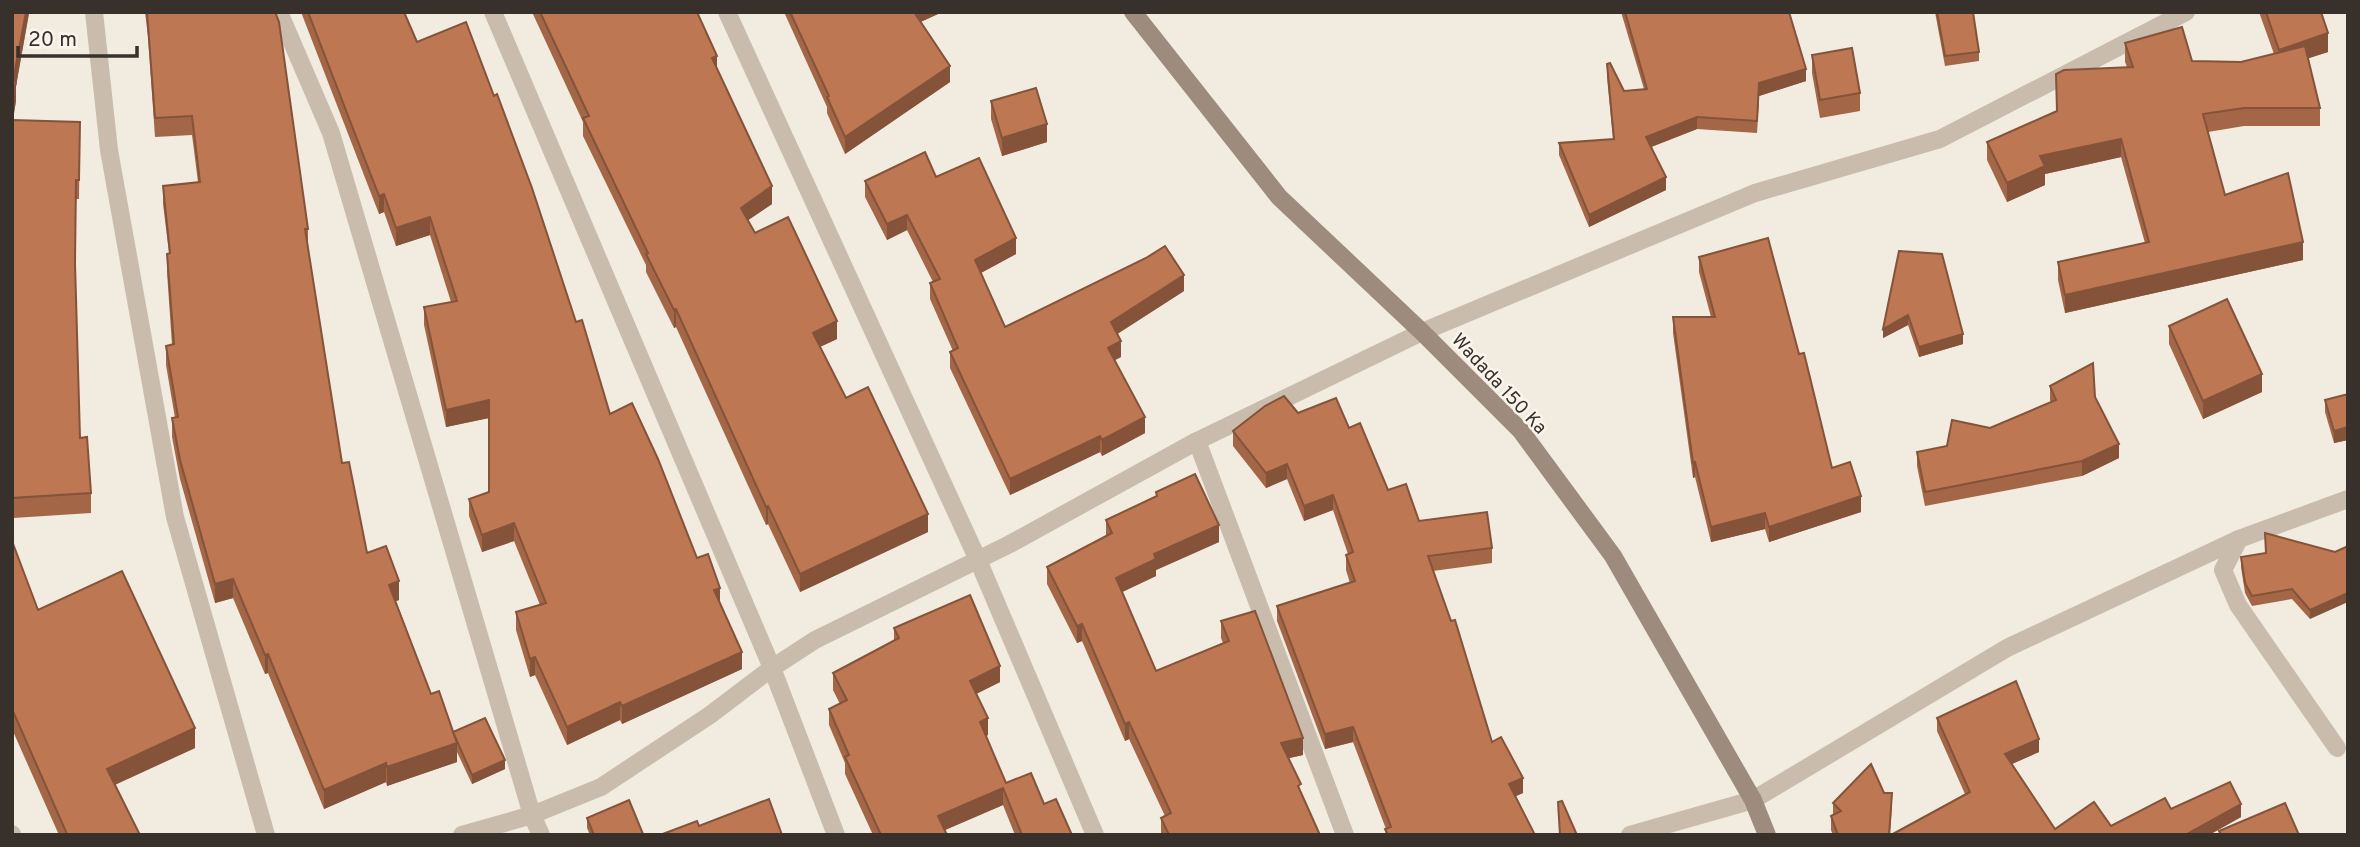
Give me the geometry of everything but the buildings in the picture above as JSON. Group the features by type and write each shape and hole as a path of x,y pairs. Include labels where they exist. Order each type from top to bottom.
{"street":[{"path":"94,12 109,150 175,517 266,835"},
{"path":"279,12 331,133 532,815 541,835"},
{"path":"493,12 772,668 836,835"},
{"path":"727,12 978,560 1095,835"},
{"name":"Wadada 150 Ka","path":"1133,12 1279,197 1422,332 1521,431 1613,556 1753,800 1767,835"},
{"path":"462,835 532,815 601,787 710,715 772,668 815,640 978,560 1197,441 1422,332 1755,193 1940,139 2186,12"},
{"path":"1197,441 1345,835"},
{"path":"1630,835 1753,800 2007,648 2239,539 2348,499"},
{"path":"2239,539 2223,570 2238,605 2337,748"}]}
